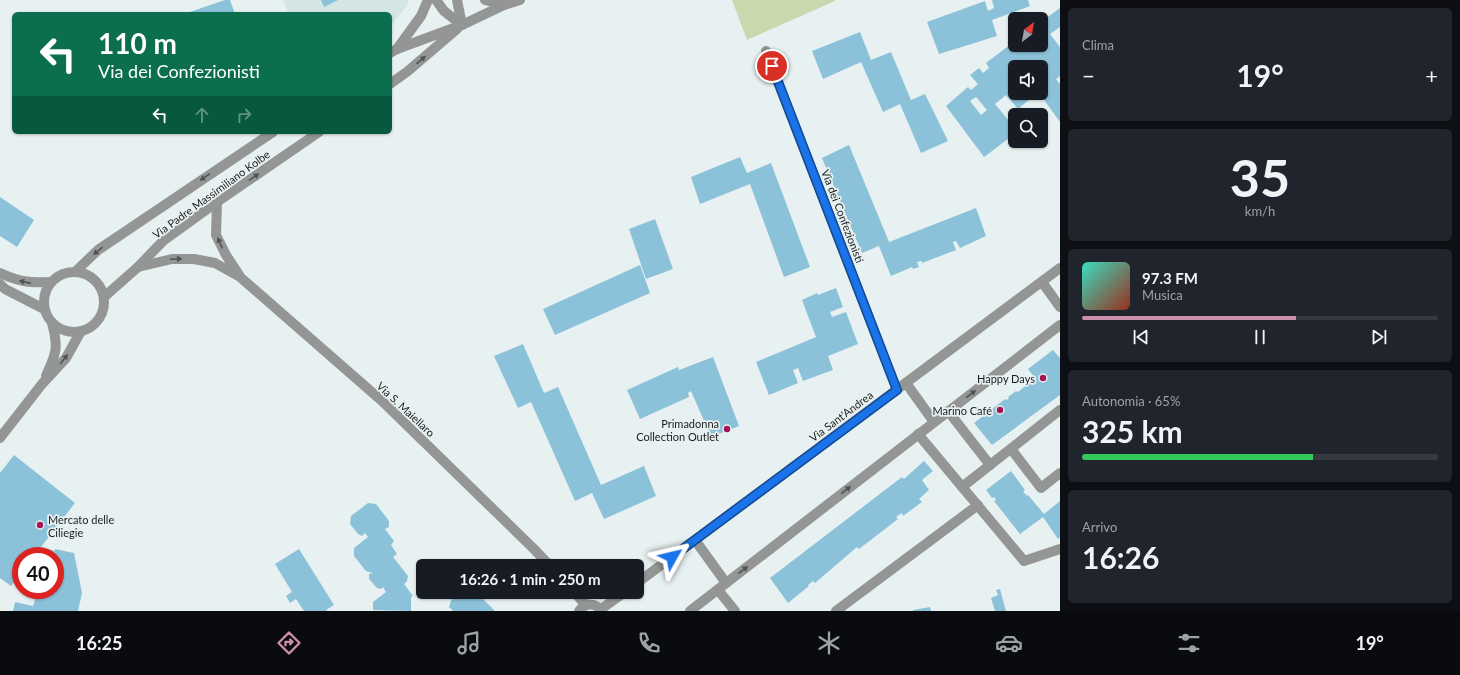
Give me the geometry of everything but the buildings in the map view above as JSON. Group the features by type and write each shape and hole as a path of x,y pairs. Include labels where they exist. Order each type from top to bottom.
{"street":[{"path":"394,51 421,16 428,0"},
{"path":"436,0 444,11 462,25"},
{"path":"457,0 462,25"},
{"path":"485,0 504,5"},
{"path":"394,51 462,25 504,5 520,0"},
{"path":"392,83 408,71 462,25"},
{"name":"Via dei Confezionisti","path":"766,51 897,390"},
{"name":"Via Padre Massimiliano Kolbe","path":"76,271 98,250 270,134"},
{"name":"Via Padre Massimiliano Kolbe","path":"104,297 138,267 163,241 316,134"},
{"name":"Via S. Maiellaro","path":"217,202 216,235 226,255 240,277"},
{"name":"Via S. Maiellaro","path":"138,267 172,259 194,259 215,263 240,277 382,401 543,559"},
{"name":"Via Sant'Andrea","path":"644,578 1060,268"},
{"path":"42,384 55,353 56,339 52,323 44,309 43,300 50,282 57,276 66,272 76,271 86,274 94,279 101,287 104,297 102,315 96,322 89,328 81,331 70,332 60,329 52,323"},
{"path":"0,273 11,278 30,283 50,282"},
{"path":"1042,282 1060,307"},
{"path":"0,284 44,309"},
{"path":"690,611 918,434 1059,328"},
{"path":"0,438 42,384 66,358 81,331"},
{"path":"906,383 934,422"},
{"path":"962,487 1060,410"},
{"path":"948,411 990,465"},
{"path":"918,434 1024,561 1060,549"},
{"path":"1011,449 1041,488 1060,473"},
{"path":"836,611 978,505"},
{"path":"695,540 726,583"},
{"path":"718,590 735,611"},
{"path":"578,599 583,608 594,605 602,610 616,599"}],"shaded area":[{"path":"283,0 409,0 407,6 392,24 392,12 288,12"}],"green space":[{"path":"732,0 835,0 835,1 747,40"}],"place":[{"name":"Happy Days","path":"1043,378"},
{"name":"Marino Café","path":"1000,410"},
{"name":"Primadonna Collection Outlet","path":"727,429"},
{"name":"Mercato delle Ciliegie","path":"40,525"}],"route":[{"path":"672,557 897,390 772,66"}]}
